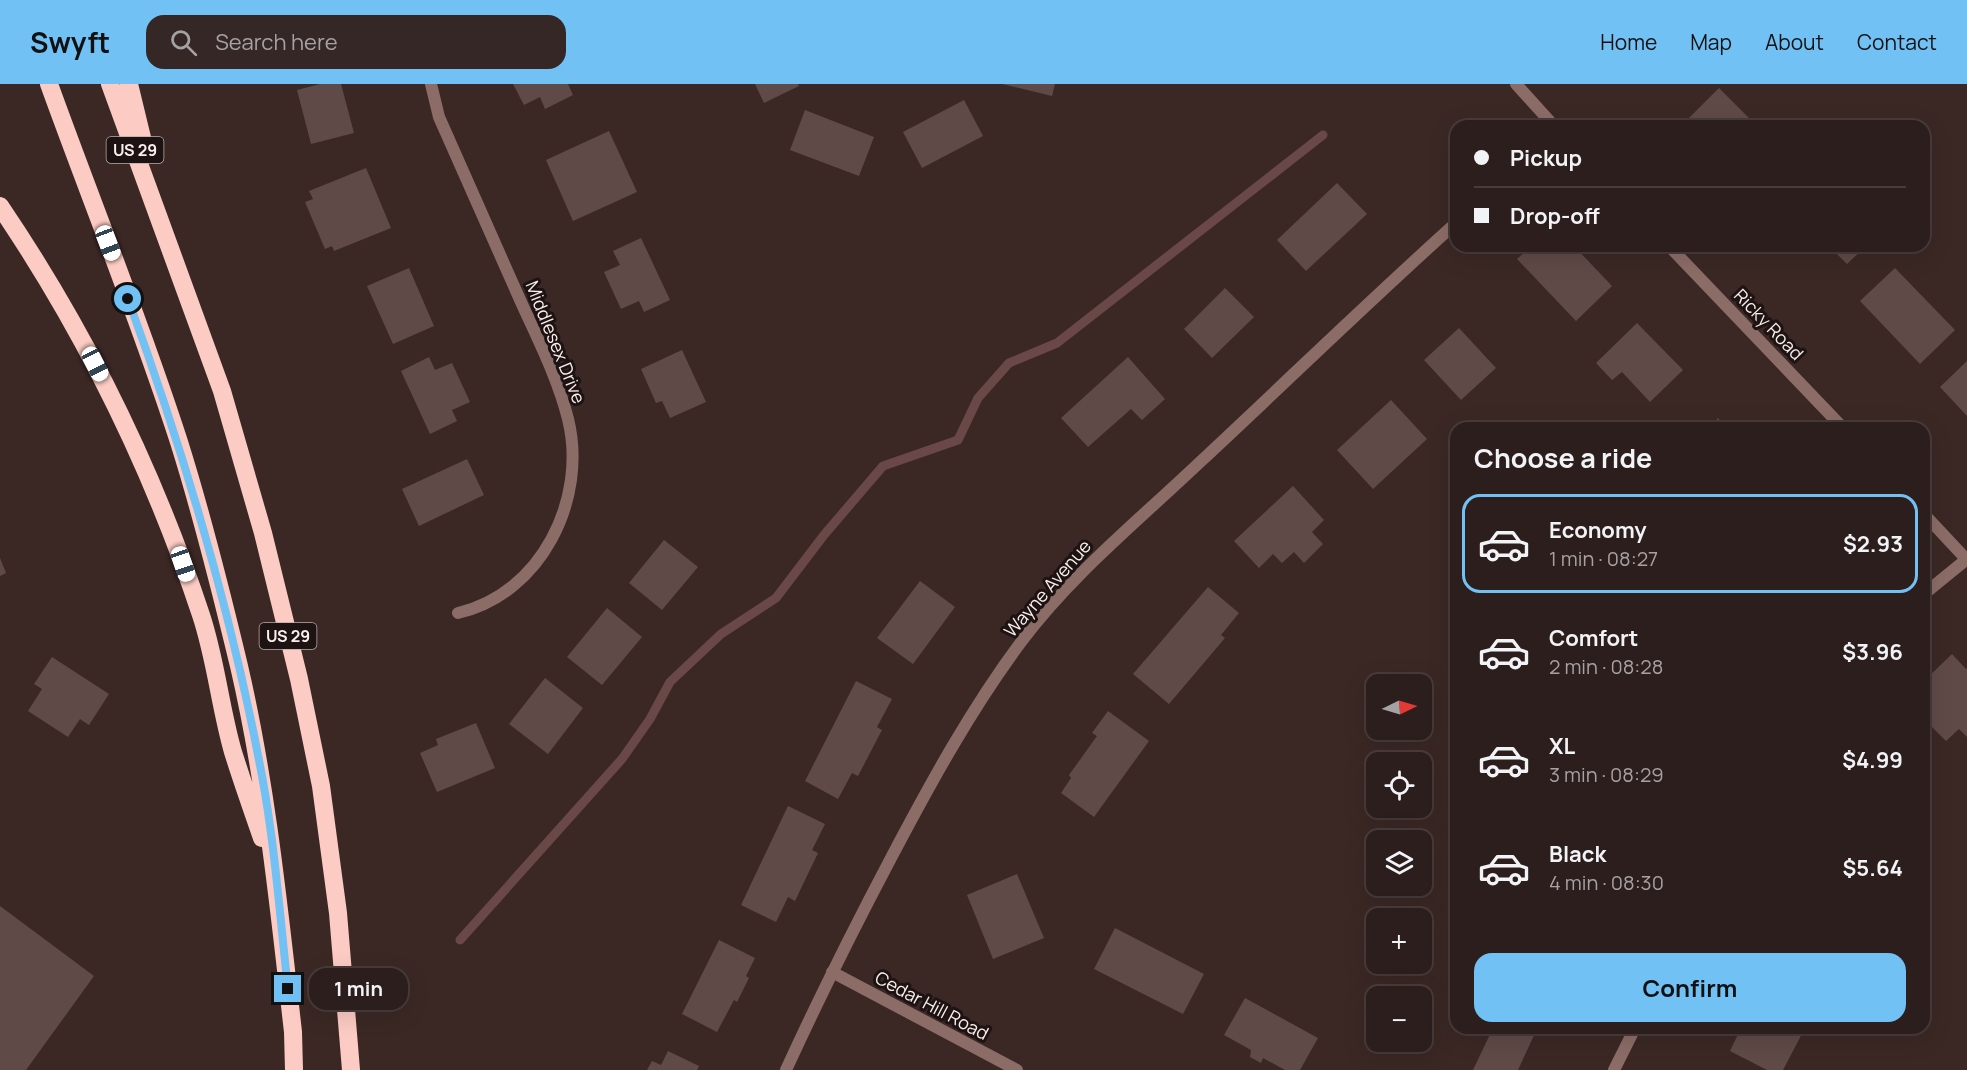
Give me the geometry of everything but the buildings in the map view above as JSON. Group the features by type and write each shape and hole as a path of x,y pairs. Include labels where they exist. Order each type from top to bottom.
{"highway":[{"name":"US 29","path":"50,84 157,376 179,443 239,666 260,767 276,880 294,1070"},
{"name":"US 29","path":"110,84 222,391 263,533 299,679 321,786 338,913 351,1070"},
{"path":"129,84 159,216"},
{"path":"0,206 38,262 78,331 112,398 170,528 202,617 233,751 276,880"}],"street":[{"name":"Middlesex Drive","path":"432,84 439,117 550,367 568,421 572,456 570,484 562,518 546,550 530,571 505,593 476,609 458,613"},
{"path":"1516,84 1549,120"},
{"name":"Wayne Avenue","path":"786,1070 832,972 915,813 978,703 1022,641 1061,594 1103,550 1161,500 1450,230"},
{"name":"Ricky Road","path":"1675,252 1837,422"},
{"path":"1930,520 1967,560 1930,589"},
{"name":"Cedar Hill Road","path":"832,972 1017,1070"},
{"path":"1614,1070 1632,1034"}],"waterway":[{"path":"460,940 622,759 650,719 670,682 721,634 776,598 824,535 883,466 958,440 978,398 1009,363 1057,343 1323,135"}],"route":[{"path":"128,299 179,443 239,666 262,778 288,989"}]}
